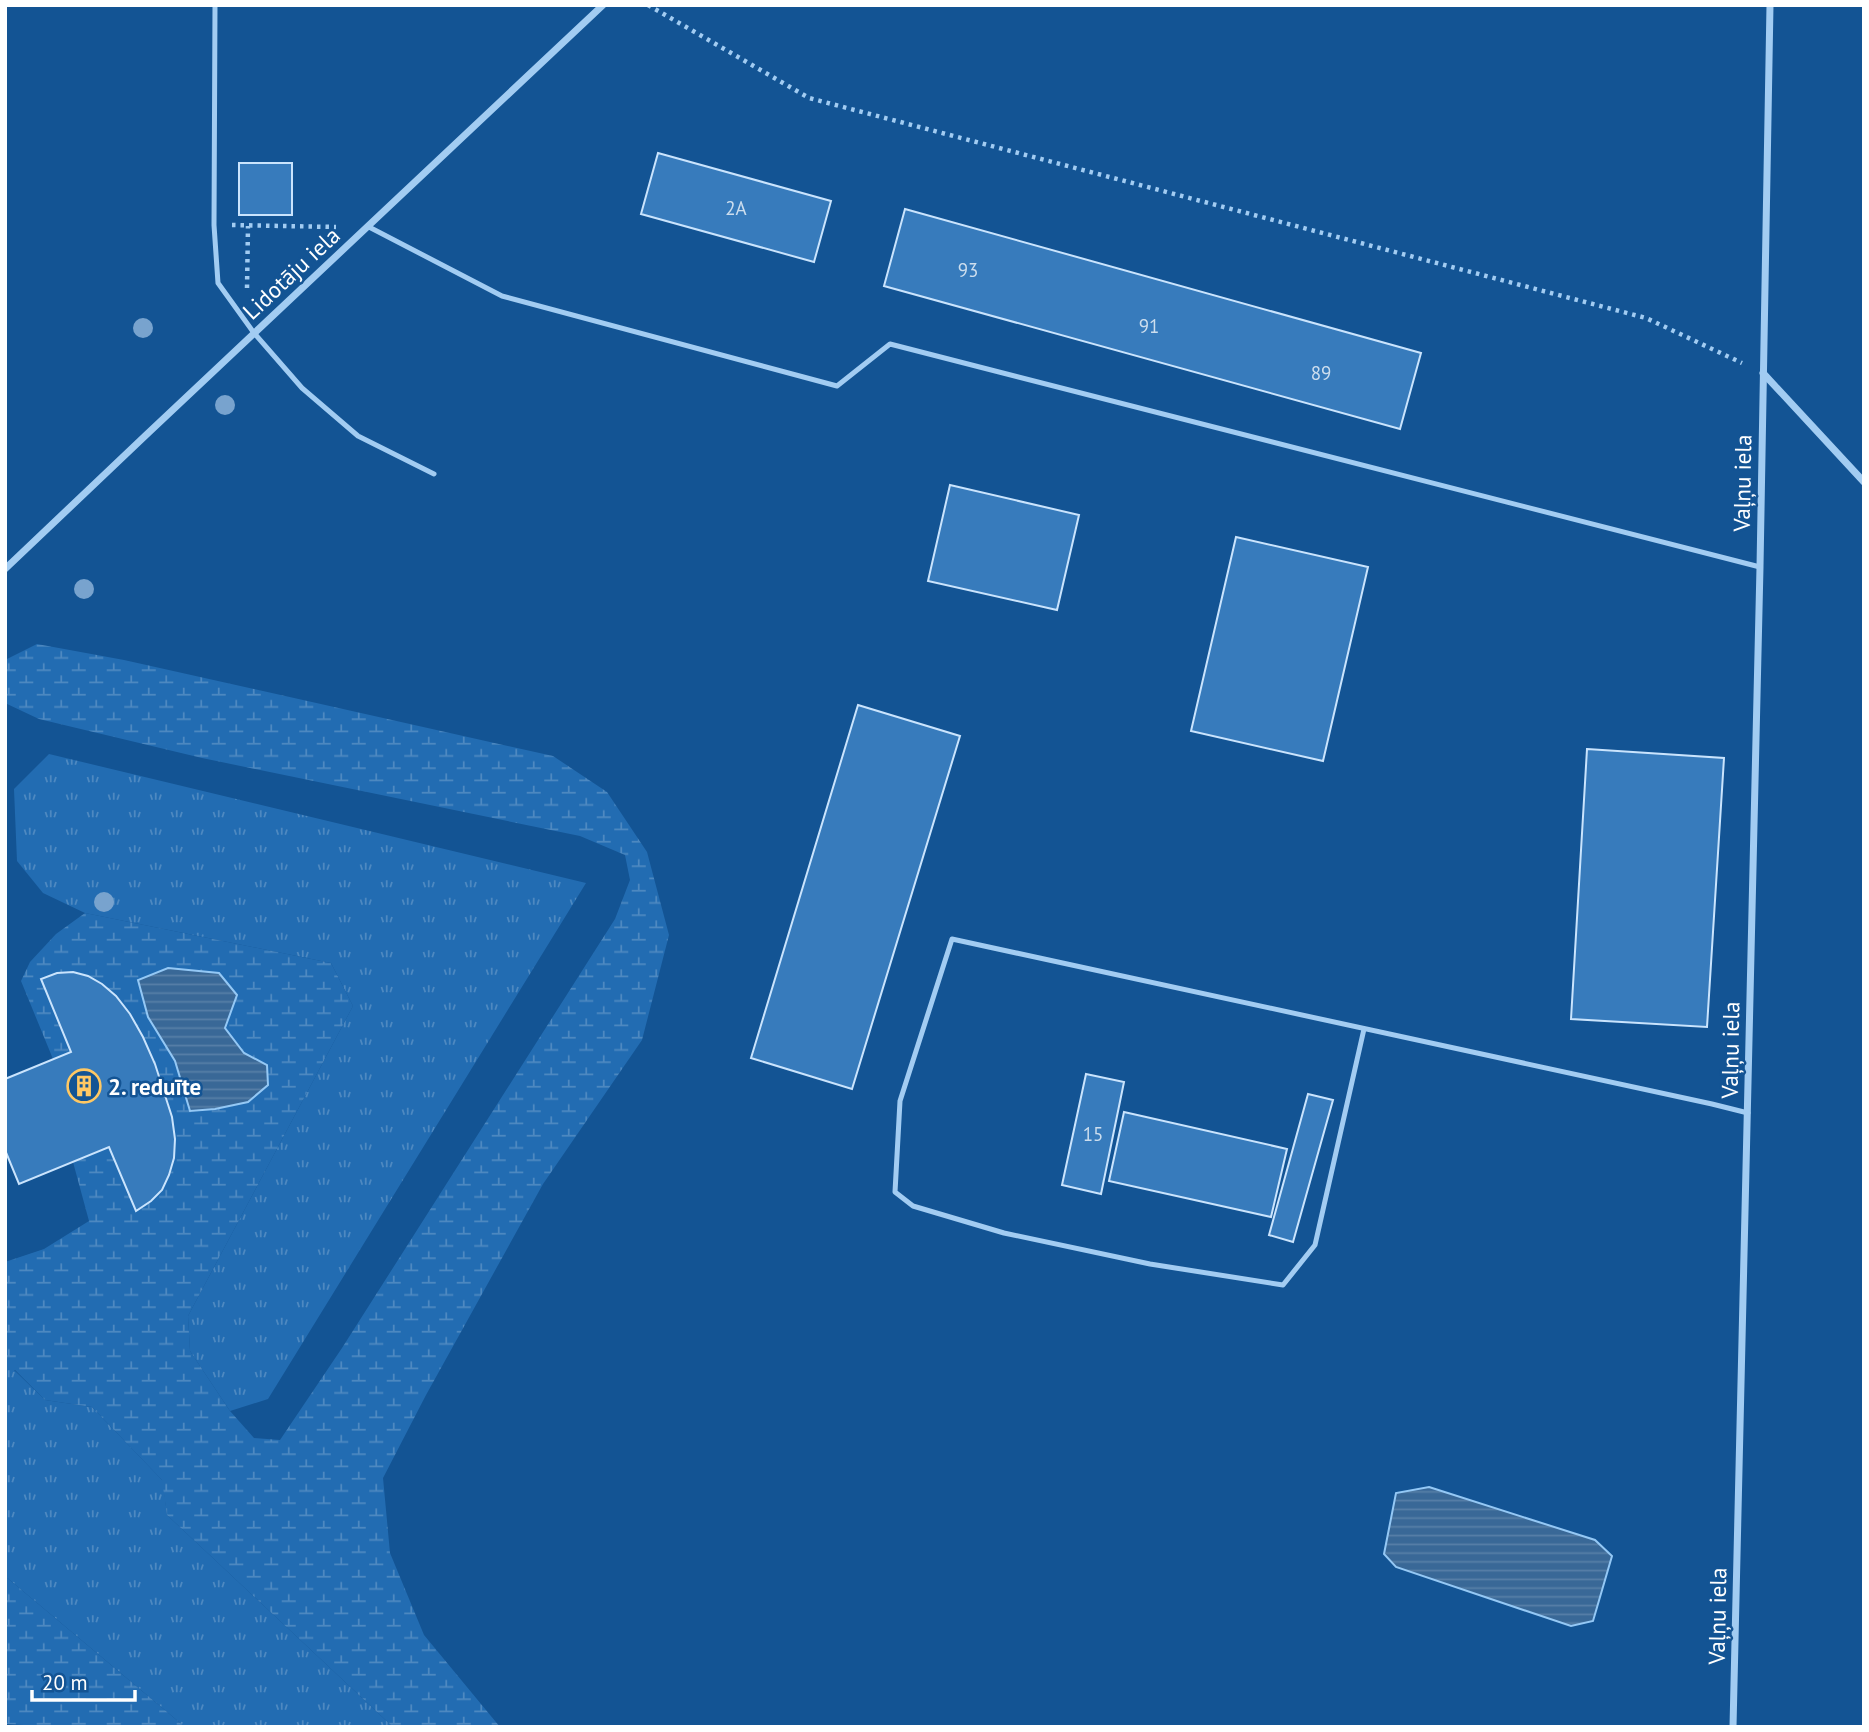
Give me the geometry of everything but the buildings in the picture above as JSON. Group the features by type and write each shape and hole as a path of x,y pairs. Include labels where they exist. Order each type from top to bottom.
{"street":[{"name":"Lidotāju iela","path":"5,569 603,5"},
{"name":"Vaļņu iela","path":"1734,1727 1770,5"},
{"path":"1763,373 1864,482"}],"lane":[{"path":"215,5 214,225 218,283 254,333 302,388 358,436 434,474"},
{"path":"369,227 502,296 837,386 890,345 1760,567"},
{"path":"1364,1029 1315,1245 1283,1284 1150,1264 1004,1233 913,1206 895,1192 900,1101 952,939 1364,1029 1748,1113"}],"path":[{"path":"648,5 809,98 1646,318 1763,373"},
{"path":"214,225 369,227"},
{"path":"247,324 248,226"}],"green space":[{"path":"37,644 124,660 553,756 607,792 647,852 669,935 642,1040 543,1184 383,1478 390,1553 424,1635 500,1727 393,1727 167,1515 162,1480 92,1407 45,1400 15,1370 5,1370 5,1262 44,1249 89,1221 73,1162 109,1147 162,1190 171,1172 175,1139 171,1113 152,1057 123,1006 106,987 88,976 76,973 41,979 71,1052 53,1059 21,981 30,962 56,934 85,913 331,963 353,1006 188,1316 190,1351 230,1411 254,1438 280,1440 342,1348 615,919 630,880 625,855 580,836 202,758 39,719 5,703 5,660","holes":["237,995 225,1028 244,1053 267,1065 248,1102 190,1111 175,1061 148,1017"]},
{"path":"49,754 586,883 268,1399 230,1411 190,1351 188,1316 353,1006 331,963 85,913 43,893 17,861 14,789"},
{"path":"5,1370 14,1370 45,1400 92,1407 163,1481 167,1515 393,1727 185,1727 5,1576"},
{"path":"5,1576 185,1727 5,1724"}],"shaded area":[{"path":"168,968 219,973 237,995 225,1028 244,1053 267,1065 268,1085 248,1102 190,1111 175,1061 148,1017 138,980"},
{"path":"1429,1487 1595,1540 1612,1556 1593,1621 1571,1626 1396,1567 1384,1554 1396,1493"}],"place":[{"name":"2. reduīte","path":"84,1086"}]}
